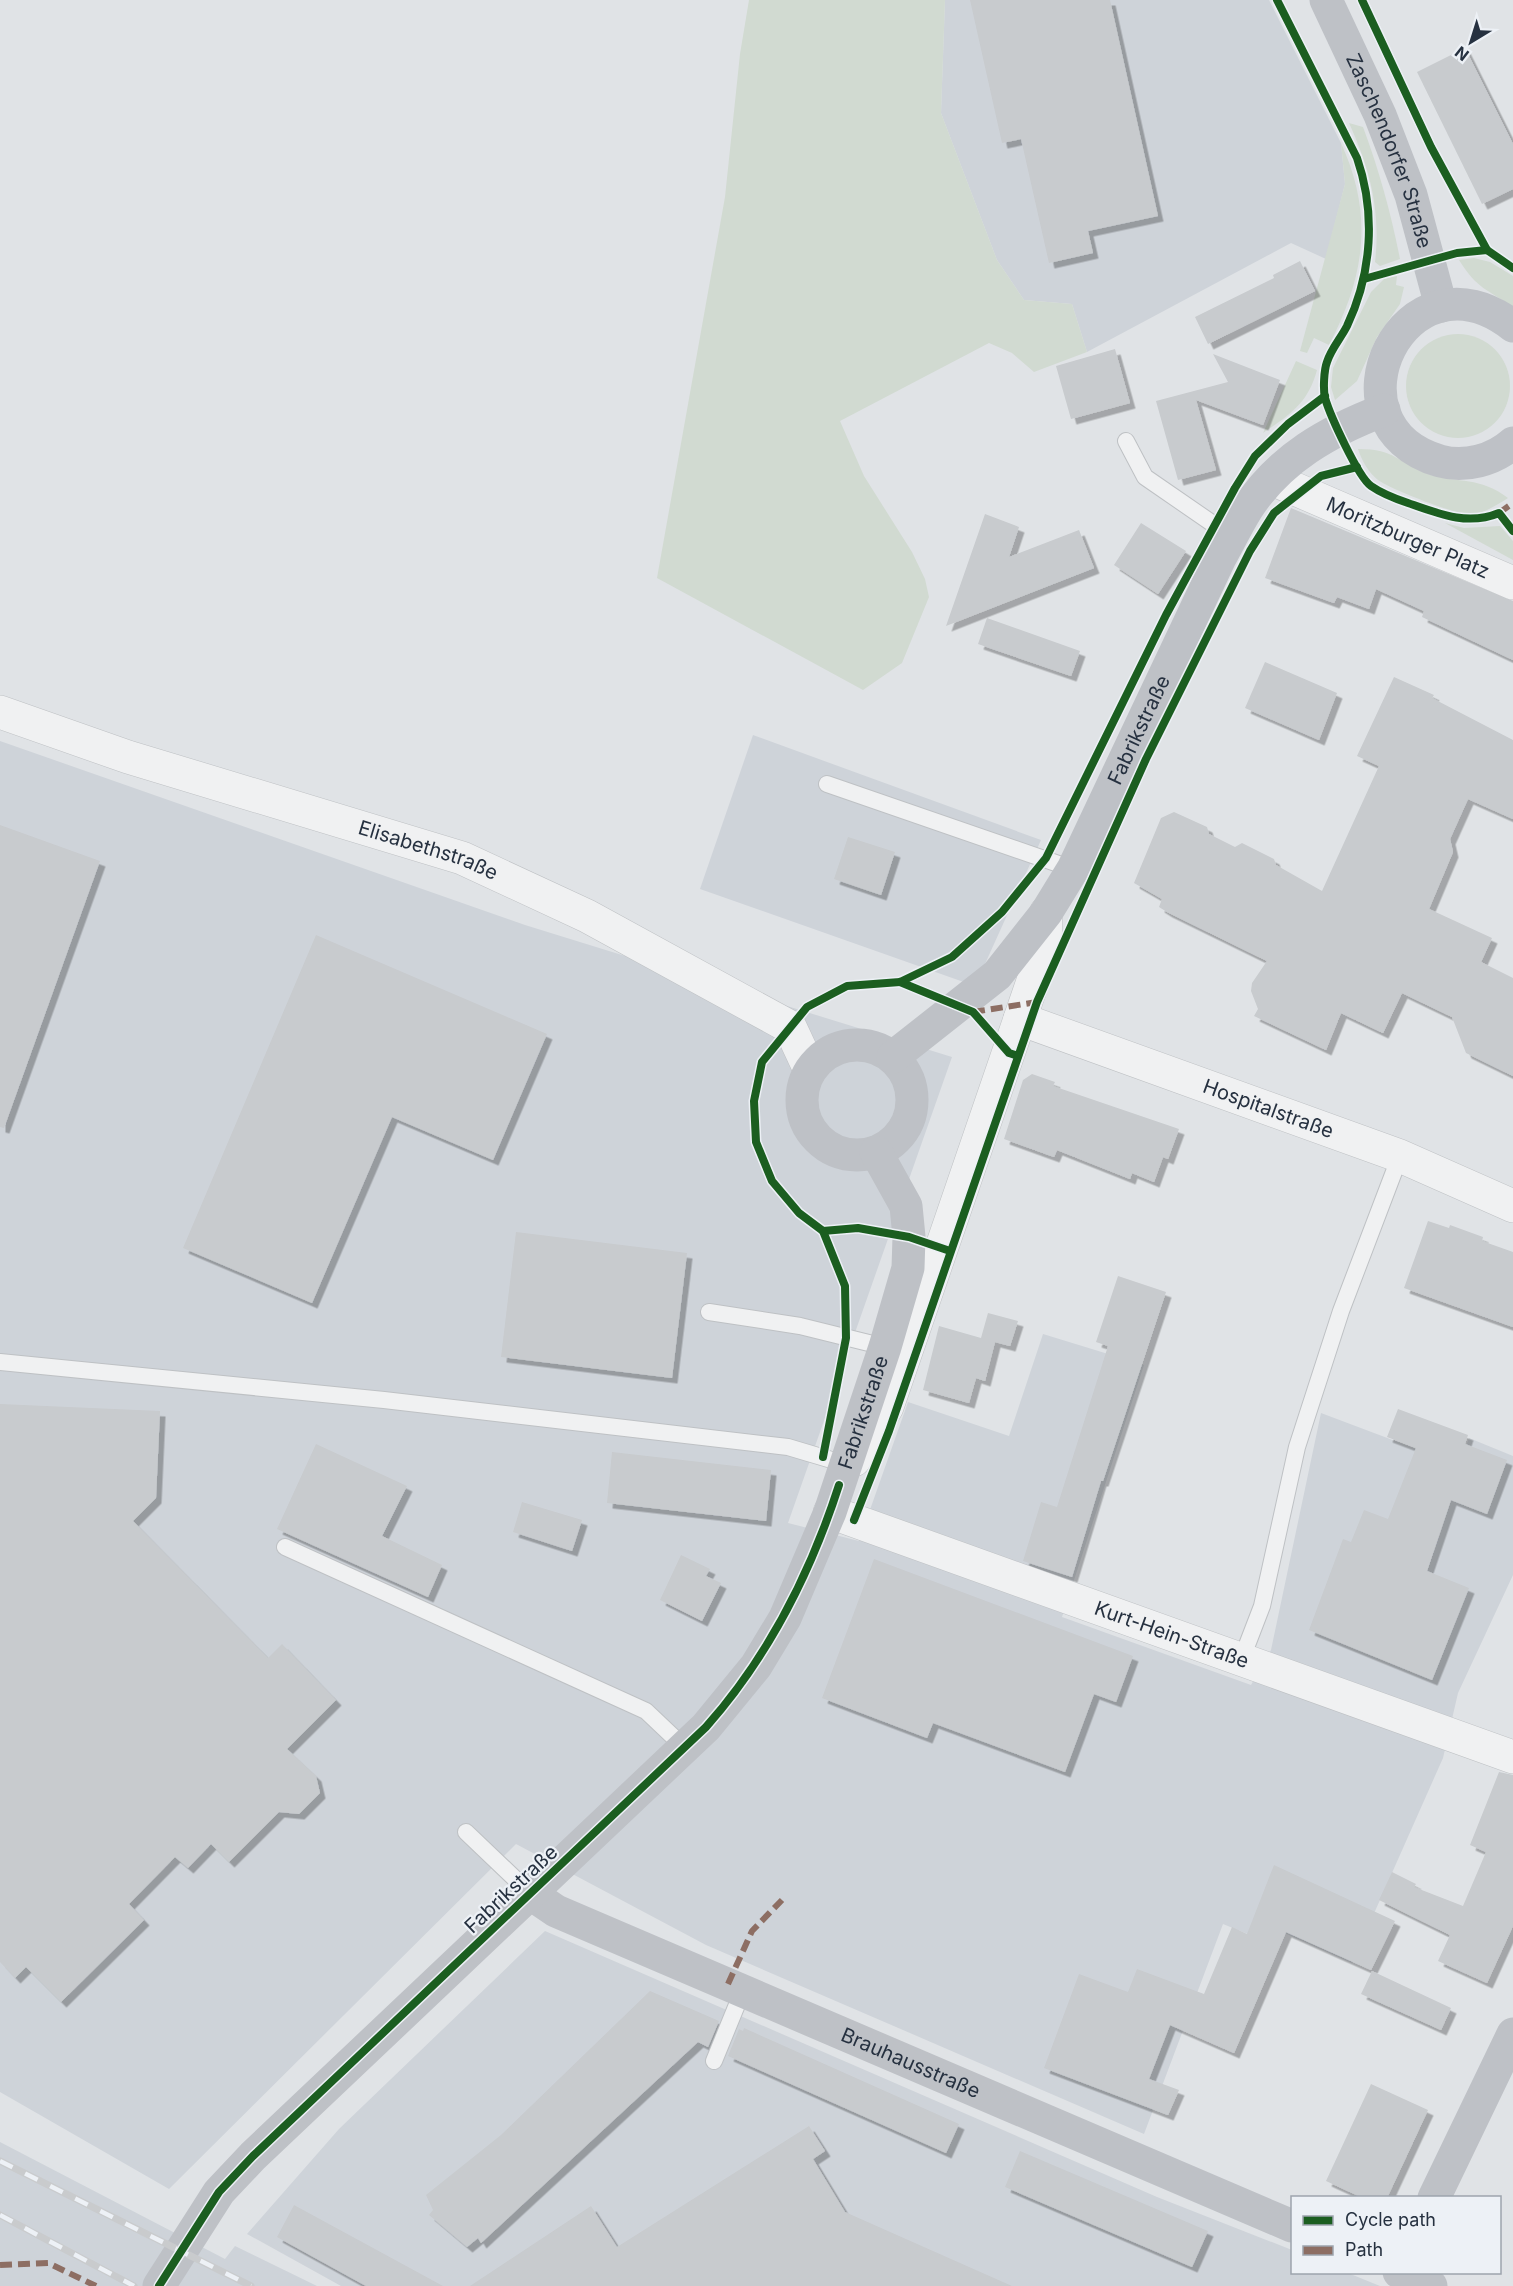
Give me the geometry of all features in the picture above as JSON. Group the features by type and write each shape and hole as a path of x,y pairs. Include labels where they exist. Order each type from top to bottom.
{"street":[{"name":"Zaschendorfer Straße","path":"1326,0 1380,115 1411,195 1441,306"},
{"path":"1511,450 1469,463 1449,463 1427,457 1398,435 1383,410 1380,387 1381,366 1391,343 1407,324 1427,311 1441,306 1468,305 1485,309 1513,326"},
{"name":"Fabrikstraße","path":"893,1057 997,975 1046,914 1074,869 1247,509 1272,479 1299,454 1338,427 1383,410"},
{"name":"Moritzburger Platz","path":"1272,479 1513,583"},
{"name":"Elisabethstraße","path":"0,712 128,757 462,858 587,916 790,1027 810,1070"},
{"path":"838,1487 887,1407 1045,946 1046,914"},
{"name":"Hospitalstraße","path":"1020,1019 1400,1156 1513,1206"},
{"path":"857,1044 876,1047 893,1057 903,1070 912,1090 912,1108 907,1124 898,1137 876,1152 857,1155 838,1152 821,1142 809,1127 802,1109 801,1092 810,1070 821,1057 838,1047 857,1044"},
{"name":"Fabrikstraße","path":"159,2286 219,2192 310,2100 685,1748 734,1696 756,1666 784,1618 838,1487 885,1347 908,1268 909,1237 906,1206 876,1152"},
{"name":"Kurt-Hein-Straße","path":"838,1487 1242,1658 1513,1757"},
{"name":"Brauhausstraße","path":"531,1894 556,1911 1291,2225"},
{"path":"1435,2196 1513,2034"},
{"path":"1404,2274 1431,2286"}],"lane":[{"path":"1126,441 1145,477 1232,537"},
{"path":"827,784 1074,869"},
{"path":"1242,1658 1262,1606 1297,1447 1341,1311 1400,1156"},
{"path":"709,1312 800,1326 885,1347"},
{"path":"0,1362 384,1400 788,1447 838,1487"},
{"path":"285,1546 646,1711 685,1748"},
{"path":"466,1832 531,1894"},
{"path":"714,2061 743,1990"}],"shaded area":[{"path":"749,0 945,0 941,113 997,260 1024,300 1072,304 1087,352 1034,372 1012,353 989,343 840,421 864,476 912,552 925,579 929,597 902,663 863,690 657,578 725,197 740,54"},
{"path":"945,0 1269,0 1341,143 1345,184 1326,259 1291,243 1087,352 1072,304 1024,300 997,260 941,113"},
{"path":"1349,123 1363,127 1389,208 1400,259 1380,266 1375,262 1376,225 1372,191 1363,157"},
{"path":"1341,143 1358,195 1361,245 1357,270 1351,294 1329,345 1314,338 1307,353 1300,351 1345,184"},
{"path":"1474,258 1490,262 1513,276 1513,307 1477,283 1459,260"},
{"path":"1397,276 1396,285 1404,287 1400,304 1377,337 1357,381 1335,400 1331,387 1333,368 1371,292 1384,279"},
{"path":"1458,334 1478,338 1495,349 1506,366 1510,386 1506,406 1495,423 1478,434 1458,438 1438,434 1421,423 1410,406 1406,386 1410,366 1421,349 1438,338"},
{"path":"1296,361 1317,370 1309,391 1297,407 1263,433"},
{"path":"1358,449 1381,451 1428,474 1488,486 1508,498 1488,510 1477,513 1465,514 1446,509 1378,480 1366,466"},
{"path":"1445,523 1464,528 1500,526 1513,541 1513,560"},
{"path":"753,735 1041,840 975,986 700,889"},
{"path":"0,741 525,925 952,1057 788,1523 859,1541 908,1402 1009,1436 1043,1334 1144,1365 1062,1617 1251,1685 1271,1650 1321,1413 1459,1465 1469,1438 1513,1456 1513,1575 1458,1693 1443,1758 1352,1963 1257,1921 1250,1935 1223,1924 1144,2134 706,1945 516,1844 169,2189 0,2092"},
{"path":"545,1931 1157,2197 1291,2250 1291,2274 1350,2274 1380,2286 341,2286 247,2234 339,2129"},
{"path":"0,2142 225,2259 235,2246 317,2286 0,2286"}],"building":[{"path":"970,0 1110,0 1158,216 1088,231 1093,253 1049,263 1021,139 1002,143"},
{"path":"1465,48 1513,144 1513,189 1482,204 1417,72"},
{"path":"1300,261 1315,291 1208,344 1195,317 1274,278 1273,275"},
{"path":"1115,349 1130,403 1071,419 1056,366"},
{"path":"1213,354 1280,380 1263,425 1196,400 1216,470 1178,480 1156,401 1228,382"},
{"path":"1291,508 1513,601 1513,660 1422,617 1424,611 1376,589 1369,609 1337,597 1334,603 1265,578"},
{"path":"985,514 1019,527 1009,557 1079,530 1094,568 946,626"},
{"path":"1141,523 1186,551 1158,594 1114,565"},
{"path":"987,618 1080,651 1071,676 978,644"},
{"path":"1265,662 1337,693 1319,740 1245,708"},
{"path":"1394,677 1434,695 1432,698 1513,740 1513,819 1468,799 1450,839 1453,852 1429,909 1492,938 1481,962 1513,978 1513,1076 1466,1053 1452,1017 1402,993 1383,1033 1341,1013 1326,1050 1254,1016 1258,1009 1251,991 1252,983 1267,961 1167,912 1159,907 1162,899 1134,883 1161,818 1174,812 1207,827 1209,834 1235,847 1242,843 1274,859 1276,865 1322,891 1379,766 1357,756"},
{"path":"0,825 100,861 4,1128 0,1127"},
{"path":"848,837 895,852 881,895 834,879"},
{"path":"316,935 547,1034 493,1160 392,1117 312,1303 183,1248"},
{"path":"1032,1074 1055,1082 1053,1086 1179,1129 1168,1159 1163,1157 1154,1182 1132,1173 1130,1179 1057,1150 1054,1157 1004,1139 1023,1080"},
{"path":"1428,1221 1449,1228 1450,1225 1483,1237 1482,1241 1513,1252 1513,1327 1404,1288"},
{"path":"516,1232 687,1253 672,1378 501,1357"},
{"path":"1118,1276 1166,1292 1103,1481 1101,1481 1072,1577 1023,1561 1041,1502 1057,1507 1108,1346 1096,1342"},
{"path":"988,1313 1018,1321 1010,1346 995,1342 985,1381 976,1378 969,1403 923,1390 939,1326 981,1338"},
{"path":"0,1404 160,1411 156,1498 133,1521 268,1658 282,1644 336,1700 287,1749 316,1776 320,1793 299,1814 279,1812 229,1862 211,1844 188,1868 175,1857 129,1904 144,1920 61,2002 26,1967 15,1978 0,1962"},
{"path":"1398,1409 1468,1435 1465,1444 1507,1460 1487,1514 1451,1500 1427,1571 1469,1588 1432,1680 1309,1630 1343,1539 1351,1542 1364,1510 1388,1519 1416,1448 1387,1437"},
{"path":"316,1444 407,1486 382,1536 442,1565 428,1597 277,1529"},
{"path":"612,1452 771,1470 766,1521 607,1503"},
{"path":"522,1502 582,1520 572,1551 513,1532"},
{"path":"681,1555 710,1569 706,1576 721,1583 702,1621 660,1600"},
{"path":"874,1559 1133,1656 1116,1702 1094,1694 1065,1772 933,1723 927,1738 822,1698"},
{"path":"1499,1772 1513,1775 1513,1926 1487,1983 1438,1961 1450,1935 1379,1900 1392,1872 1416,1884 1414,1887 1463,1906 1486,1852 1470,1845"},
{"path":"1274,1865 1395,1921 1371,1970 1286,1932 1234,2053 1170,2025 1149,2079 1179,2090 1168,2115 1044,2068 1079,1974 1128,1992 1137,1969 1204,1994 1232,1927 1247,1934"},
{"path":"1372,1971 1451,2008 1441,2030 1361,1994"},
{"path":"650,1991 719,2021 708,2047 698,2042 481,2243 478,2238 467,2247 429,2215 433,2210 426,2195 501,2135"},
{"path":"744,2028 959,2124 946,2153 728,2056 739,2029 743,2031"},
{"path":"1371,2084 1428,2110 1388,2196 1359,2196 1326,2181"},
{"path":"809,2126 825,2151 813,2159 845,2212 1012,2286 470,2286 591,2206 617,2247"},
{"path":"1020,2151 1208,2231 1192,2267 1005,2187"},
{"path":"294,2205 443,2286 366,2286 277,2237"}],"railway":[{"path":"0,2161 251,2286"},
{"path":"0,2215 134,2286"}],"marked path":[{"path":"1499,513 1513,503"},
{"path":"973,1012 1037,1002"},
{"path":"728,1984 752,1931 782,1900"},
{"path":"0,2265 48,2263 96,2286"}],"cycle path":[{"path":"1277,0 1357,158 1367,200 1368,243 1362,285 1347,326 1326,365 1325,398 1338,431 1359,471 1375,489 1389,496 1453,517 1476,518 1499,513 1513,531"},
{"path":"1362,0 1431,147 1487,250"},
{"path":"1364,279 1457,253 1487,250 1513,268"},
{"path":"823,1457 846,1338 845,1286 823,1231 799,1213 772,1181 756,1142 754,1101 762,1062 807,1007 847,986 900,982 952,957 1002,912 1046,858 1166,615 1235,488 1255,456 1288,424 1325,396"},
{"path":"854,1520 889,1431 1037,1002 1146,759 1250,551 1274,513 1321,476 1357,467"},
{"path":"900,982 973,1012 1009,1053 1018,1056"},
{"path":"823,1231 858,1228 909,1237 950,1251"},
{"path":"159,2286 219,2192 253,2156 706,1727 729,1700 768,1643 801,1582 839,1485"}]}
